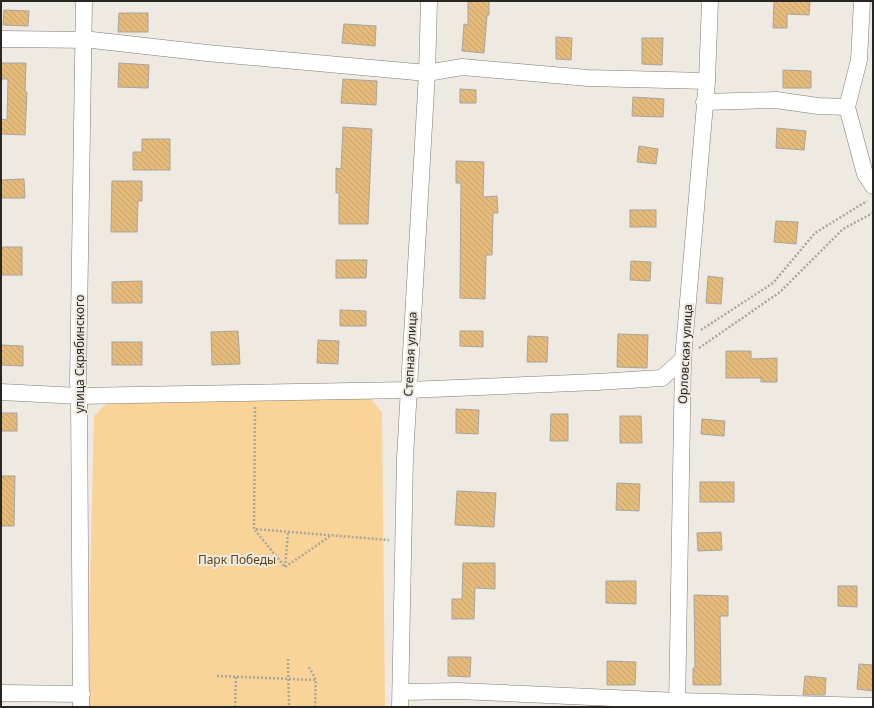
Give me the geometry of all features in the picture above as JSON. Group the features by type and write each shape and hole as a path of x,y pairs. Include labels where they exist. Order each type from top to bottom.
{"street":[{"name":"улица Скрябинского","path":"81,700 78,383 84,1"},
{"name":"Степная улица","path":"401,700 403,541 408,390 427,73 429,1"},
{"name":"Орловская улица","path":"678,704 683,359 707,81 710,1"},
{"path":"862,1 859,60 847,107 865,174 873,186"},
{"path":"1,39 84,40 427,73 462,67 588,78 707,81"},
{"path":"704,102 776,100 818,106 847,107"},
{"path":"1,392 79,396 408,390 662,378 683,359"},
{"path":"401,700 458,691 678,704 873,706"},
{"path":"1,693 81,700"}],"path":[{"path":"685,340 773,283 815,233 873,197"},
{"path":"683,359 780,292 843,229 873,213"},
{"path":"255,392 254,529 285,568"},
{"path":"254,529 403,541"},
{"path":"285,568 288,532"},
{"path":"285,568 332,535"},
{"path":"288,659 289,707"},
{"path":"309,666 316,680 315,707"},
{"path":"217,676 316,680"},
{"path":"235,707 236,676"}],"green space":[{"name":"Парк Победы","path":"368,395 382,413 385,707 87,707 94,416 111,399"}],"building":[{"path":"468,1 489,1 489,15 487,15 484,53 462,51 464,24 468,25"},
{"path":"774,1 810,1 809,15 787,14 787,28 773,28"},
{"path":"4,10 29,11 28,26 3,25"},
{"path":"119,13 148,13 148,32 118,32"},
{"path":"344,24 376,26 375,46 342,43"},
{"path":"556,37 572,38 571,60 556,59"},
{"path":"642,38 663,38 662,65 642,64"},
{"path":"1,63 26,63 25,92 27,92 25,135 1,134 1,119 7,120 8,79 1,79"},
{"path":"119,63 149,65 148,88 118,87"},
{"path":"783,70 811,71 811,88 783,88"},
{"path":"343,79 377,81 376,105 341,103"},
{"path":"460,89 476,90 476,103 460,103"},
{"path":"633,97 664,99 663,117 632,116"},
{"path":"343,127 372,129 368,224 339,224 339,193 336,193 336,168 341,169"},
{"path":"777,128 806,131 804,150 776,148"},
{"path":"142,139 170,139 170,170 133,170 133,152 142,152"},
{"path":"639,146 658,149 656,164 637,162"},
{"path":"456,161 484,162 483,197 497,196 498,213 493,213 492,255 486,255 485,299 460,298 461,183 456,183"},
{"path":"24,179 25,198 1,198 1,180"},
{"path":"112,181 142,181 142,201 138,201 137,232 111,232"},
{"path":"630,210 656,210 656,227 630,227"},
{"path":"776,221 798,222 796,244 774,242"},
{"path":"1,247 22,247 22,275 1,275"},
{"path":"336,260 367,260 366,278 336,278"},
{"path":"631,261 651,262 650,281 630,280"},
{"path":"708,276 723,278 721,304 706,303"},
{"path":"142,281 142,303 112,303 112,282"},
{"path":"340,310 366,311 366,326 340,326"},
{"path":"238,331 240,364 212,365 211,332"},
{"path":"460,331 483,331 483,347 460,346"},
{"path":"618,334 648,335 647,368 617,367"},
{"path":"528,336 548,337 547,362 527,362"},
{"path":"318,340 339,341 338,364 317,363"},
{"path":"112,342 142,342 142,365 112,365"},
{"path":"1,345 23,346 23,366 1,365"},
{"path":"726,351 751,351 751,359 777,358 777,382 761,382 761,378 726,378"},
{"path":"456,409 479,410 478,434 456,433"},
{"path":"1,413 17,413 17,431 1,431"},
{"path":"551,414 568,414 568,441 550,441"},
{"path":"620,416 641,416 642,443 620,443"},
{"path":"702,419 725,421 724,436 701,434"},
{"path":"1,476 15,476 14,526 1,526"},
{"path":"700,482 734,482 734,502 700,502"},
{"path":"617,483 640,484 639,511 616,510"},
{"path":"457,491 496,493 494,527 455,525"},
{"path":"721,532 722,550 698,551 697,533"},
{"path":"463,563 495,563 495,589 475,588 474,619 452,619 452,599 462,599"},
{"path":"606,581 636,581 636,604 606,603"},
{"path":"838,586 857,586 857,607 838,606"},
{"path":"694,595 728,596 728,616 720,616 721,685 693,685 693,668 695,668"},
{"path":"448,657 471,657 470,677 448,676"},
{"path":"607,661 636,662 635,685 607,685"},
{"path":"859,664 873,665 873,691 857,689"},
{"path":"805,676 826,678 825,695 803,695"}]}
